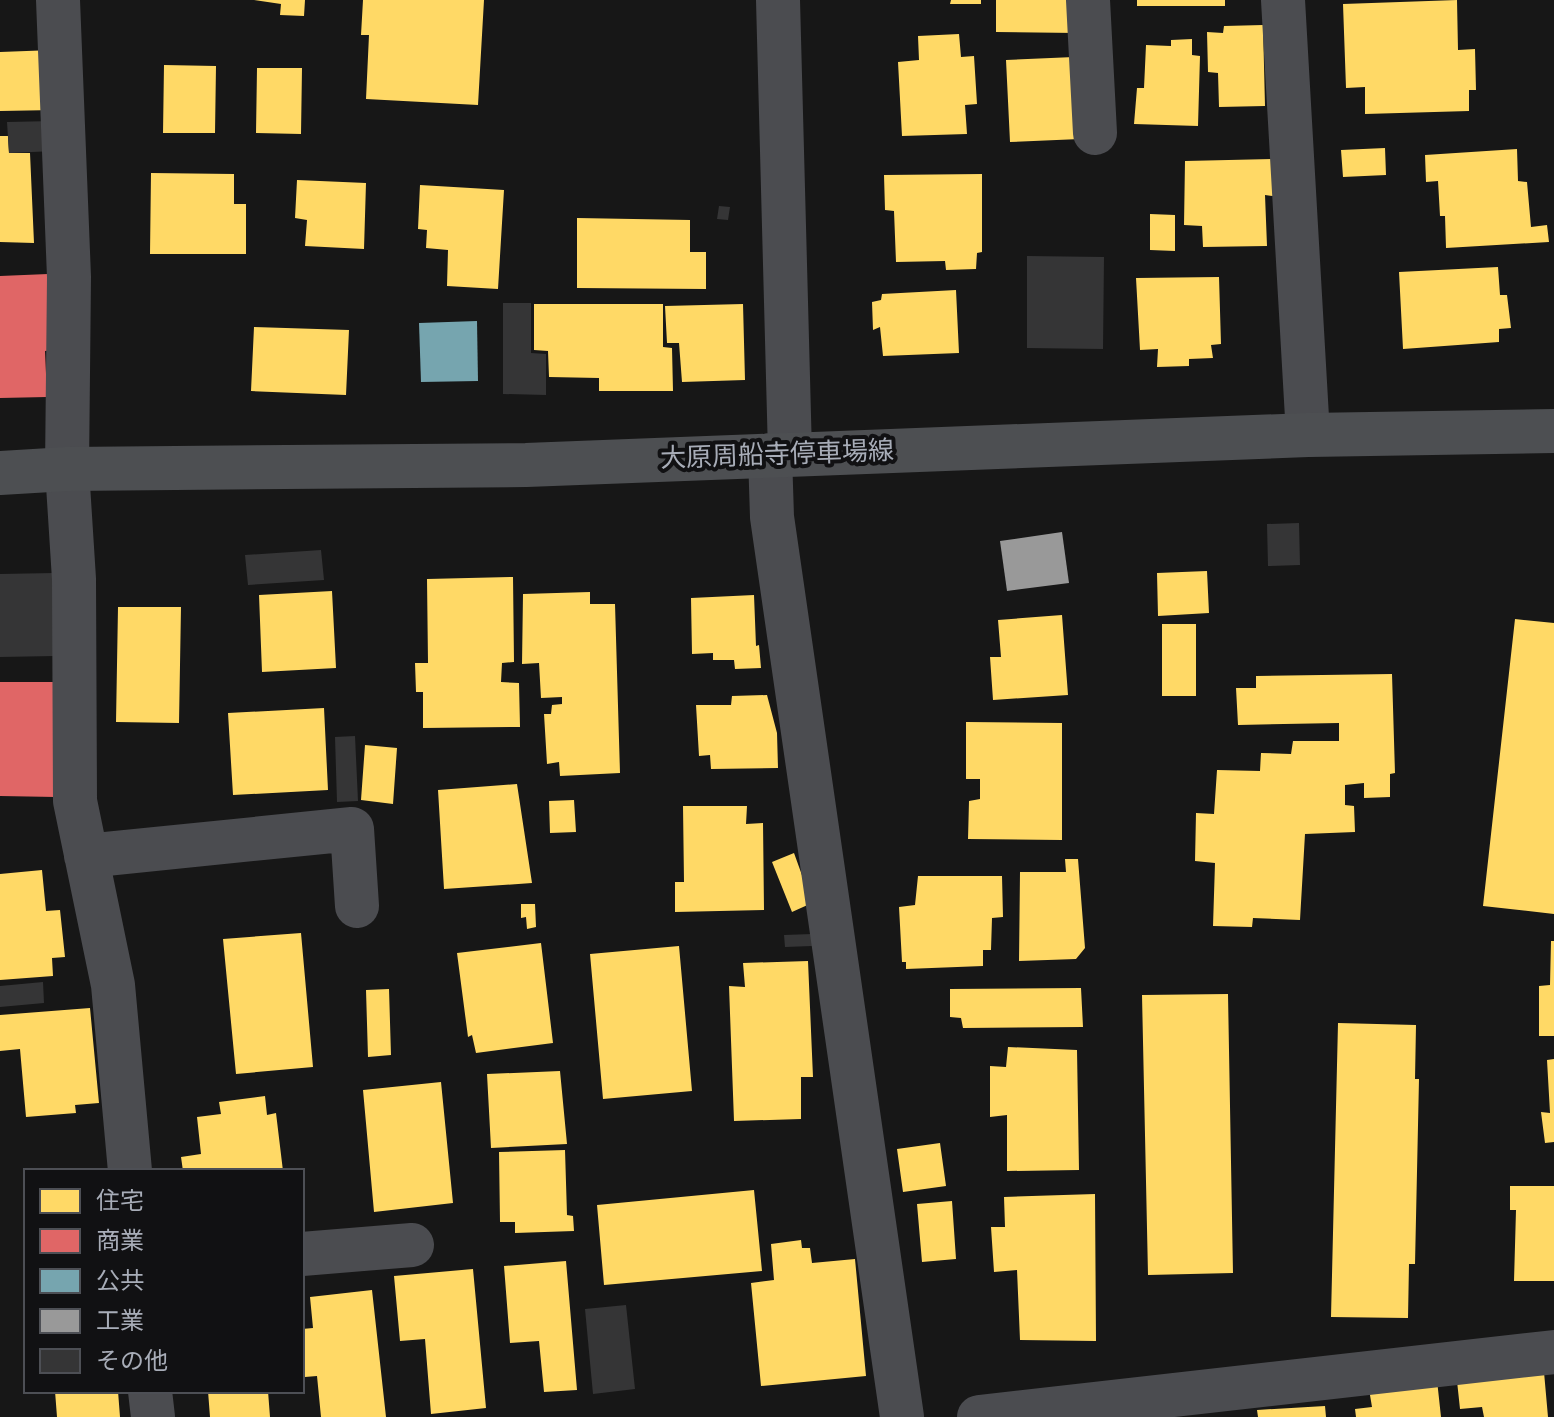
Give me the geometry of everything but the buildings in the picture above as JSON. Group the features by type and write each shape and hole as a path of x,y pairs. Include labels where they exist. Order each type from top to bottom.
{"main road":[{"name":"大原周船寺停車場線","path":"0,473 67,469 526,465 1308,435 1554,431"}],"street":[{"path":"58,0 69,277 67,469 74,579 75,801 113,985 130,1169"},
{"path":"778,0 780,454 772,517 902,1417"},
{"path":"1088,0 1095,133"},
{"path":"1283,0 1308,435"},
{"path":"86,856 352,829 357,906"},
{"path":"304,1254 412,1245"},
{"path":"979,1417 1554,1352"},
{"path":"150,1393 153,1417"}]}
